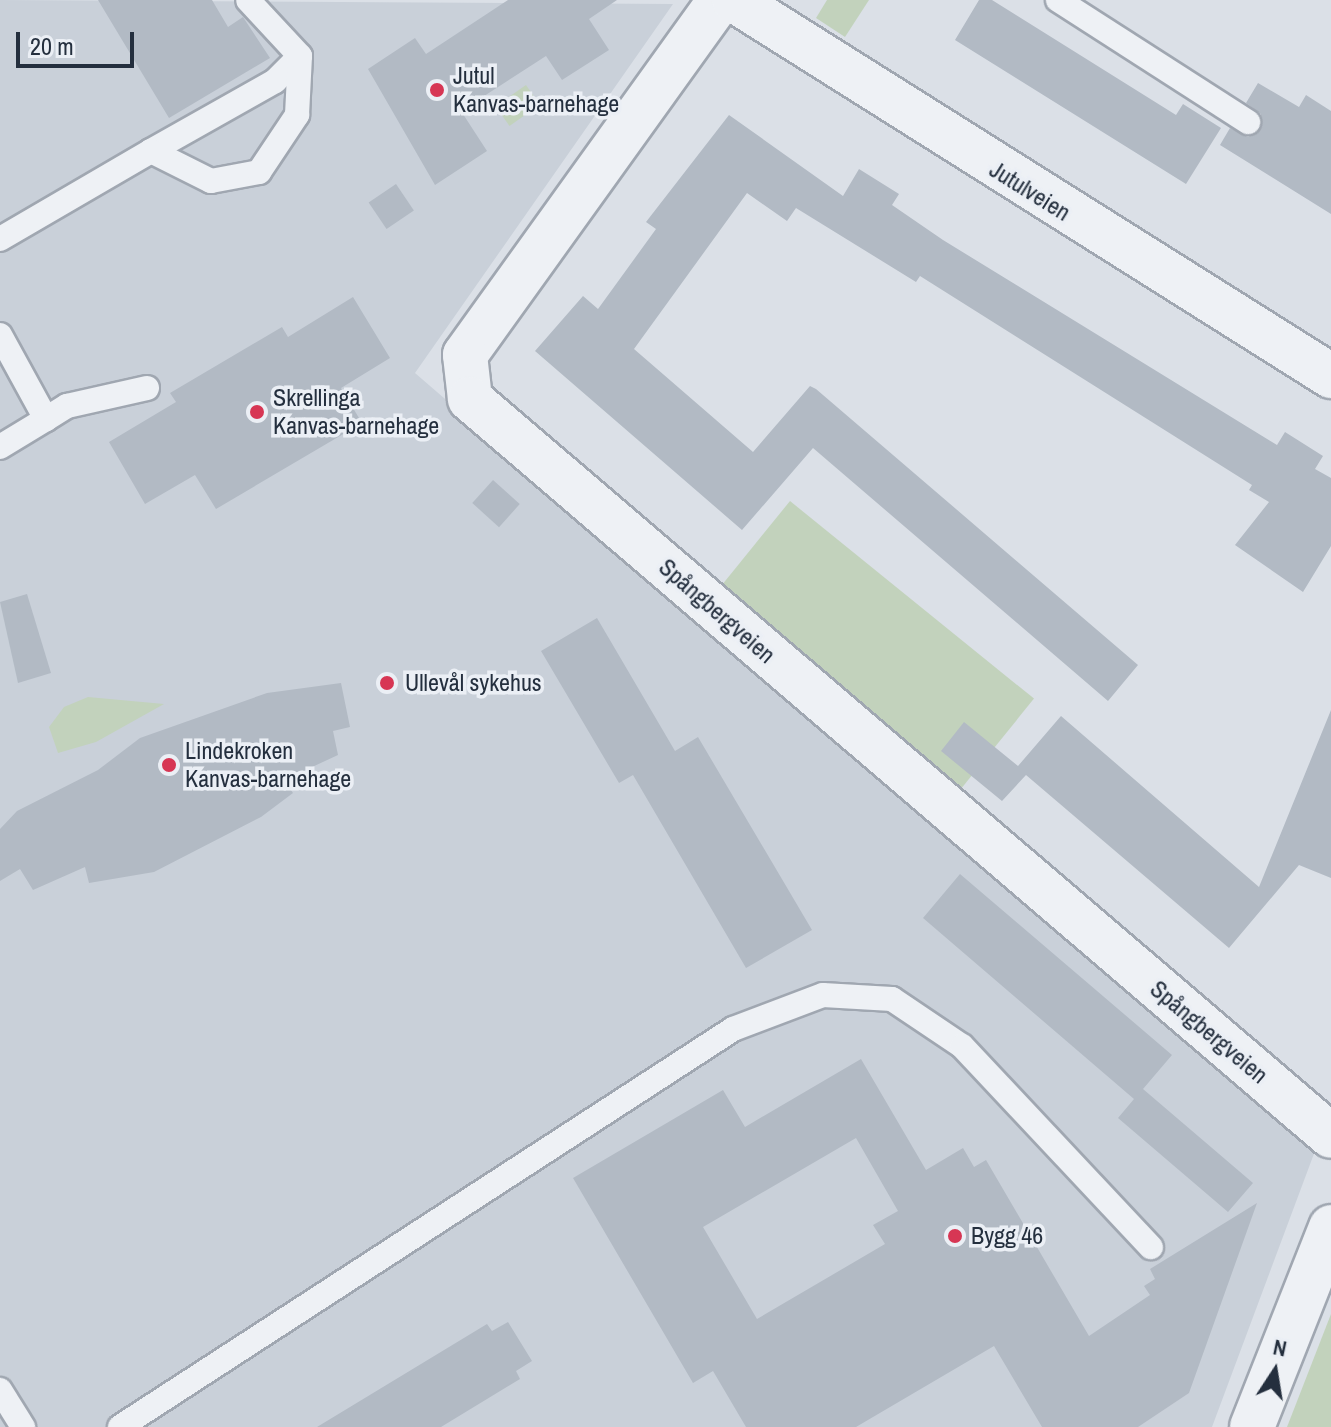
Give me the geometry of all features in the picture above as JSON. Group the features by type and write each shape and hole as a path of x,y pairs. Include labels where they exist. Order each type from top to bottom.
{"street":[{"name":"Spångbergveien","path":"720,0 465,355 470,399 1331,1136"},
{"name":"Jutulveien","path":"734,0 1331,376"},
{"path":"1252,1427 1331,1227"}],"lane":[{"path":"151,151 211,181 259,172 297,115 300,56 248,0"},
{"path":"1058,0 1248,122"},
{"path":"0,239 275,81 300,56"},
{"path":"0,335 46,419"},
{"path":"0,447 67,406 147,388"},
{"path":"120,1427 733,1029 823,995 892,999 962,1046 1151,1247"},
{"path":"0,1390 23,1427"}],"shaded area":[{"name":"Ullevål sykehus","path":"0,0 673,4 415,373 1315,1151 1212,1427 0,1427"}],"green space":[{"path":"827,0 869,0 845,37 816,18"},
{"path":"526,85 540,105 509,126 496,106"},
{"path":"790,501 1034,699 957,793 713,596"},
{"path":"88,697 164,704 96,742 58,753 49,727 64,707"},
{"path":"1331,1314 1331,1427 1287,1427"}],"building":[{"path":"98,0 212,0 228,27 243,17 270,58 169,118"},
{"name":"Jutul Kanvas-barnehage","path":"508,0 617,0 589,19 609,50 562,80 546,56 461,111 487,151 435,185 368,69 415,38 426,54"},
{"path":"979,0 992,0 1176,115 1183,104 1221,128 1186,184 955,40"},
{"path":"1258,83 1299,107 1306,95 1331,111 1331,214 1220,145 1230,128 1248,137 1261,129 1261,114 1246,103"},
{"path":"729,115 843,196 859,169 899,194 892,205 943,240 1277,445 1285,432 1323,456 1315,469 1331,478 1331,546 1303,592 1235,545 1269,502 1249,490 1252,485 920,276 916,282 796,208 787,221 747,193 634,349 753,452 810,386 816,389 1138,665 1108,701 813,448 742,530 535,351 583,296 598,309 656,229 646,222"},
{"path":"396,184 414,211 387,229 369,202"},
{"name":"Skrellinga Kanvas-barnehage","path":"353,297 390,358 341,388 362,423 216,509 195,475 145,504 109,442 176,402 170,393 282,327 288,337"},
{"path":"493,480 520,504 499,527 472,503"},
{"path":"27,594 51,673 18,683 0,602"},
{"path":"597,618 675,751 698,737 812,930 746,968 633,775 619,783 541,651"},
{"path":"341,683 350,727 333,731 338,755 284,780 293,793 261,817 154,872 89,883 85,867 33,890 20,869 0,881 0,829 17,811 98,770 140,738 267,693"},
{"path":"1331,710 1331,878 1299,865 1229,948 1026,775 1002,801 941,751 964,722 1018,766 1061,716 1259,887"},
{"path":"960,874 1172,1055 1143,1089 1253,1183 1228,1212 1118,1118 1134,1099 923,918"},
{"name":"Bygg 46","path":"861,1059 926,1170 963,1148 974,1167 986,1160 1089,1336 1150,1295 1144,1286 1155,1279 1150,1269 1257,1203 1189,1393 1138,1427 1042,1427 994,1346 856,1427 746,1427 713,1371 693,1383 573,1178 723,1090 745,1127","holes":["856,1138 898,1211 873,1225 885,1244 757,1319 703,1227"]},
{"path":"508,1322 532,1361 516,1371 520,1379 441,1427 317,1427 487,1324 492,1331"}],"place":[{"name":"Jutul Kanvas-barnehage","path":"437,90"},
{"name":"Skrellinga Kanvas-barnehage","path":"257,412"},
{"name":"Ullevål sykehus","path":"387,683"},
{"name":"Lindekroken Kanvas-barnehage","path":"169,765"},
{"name":"Bygg 46","path":"955,1236"}]}
